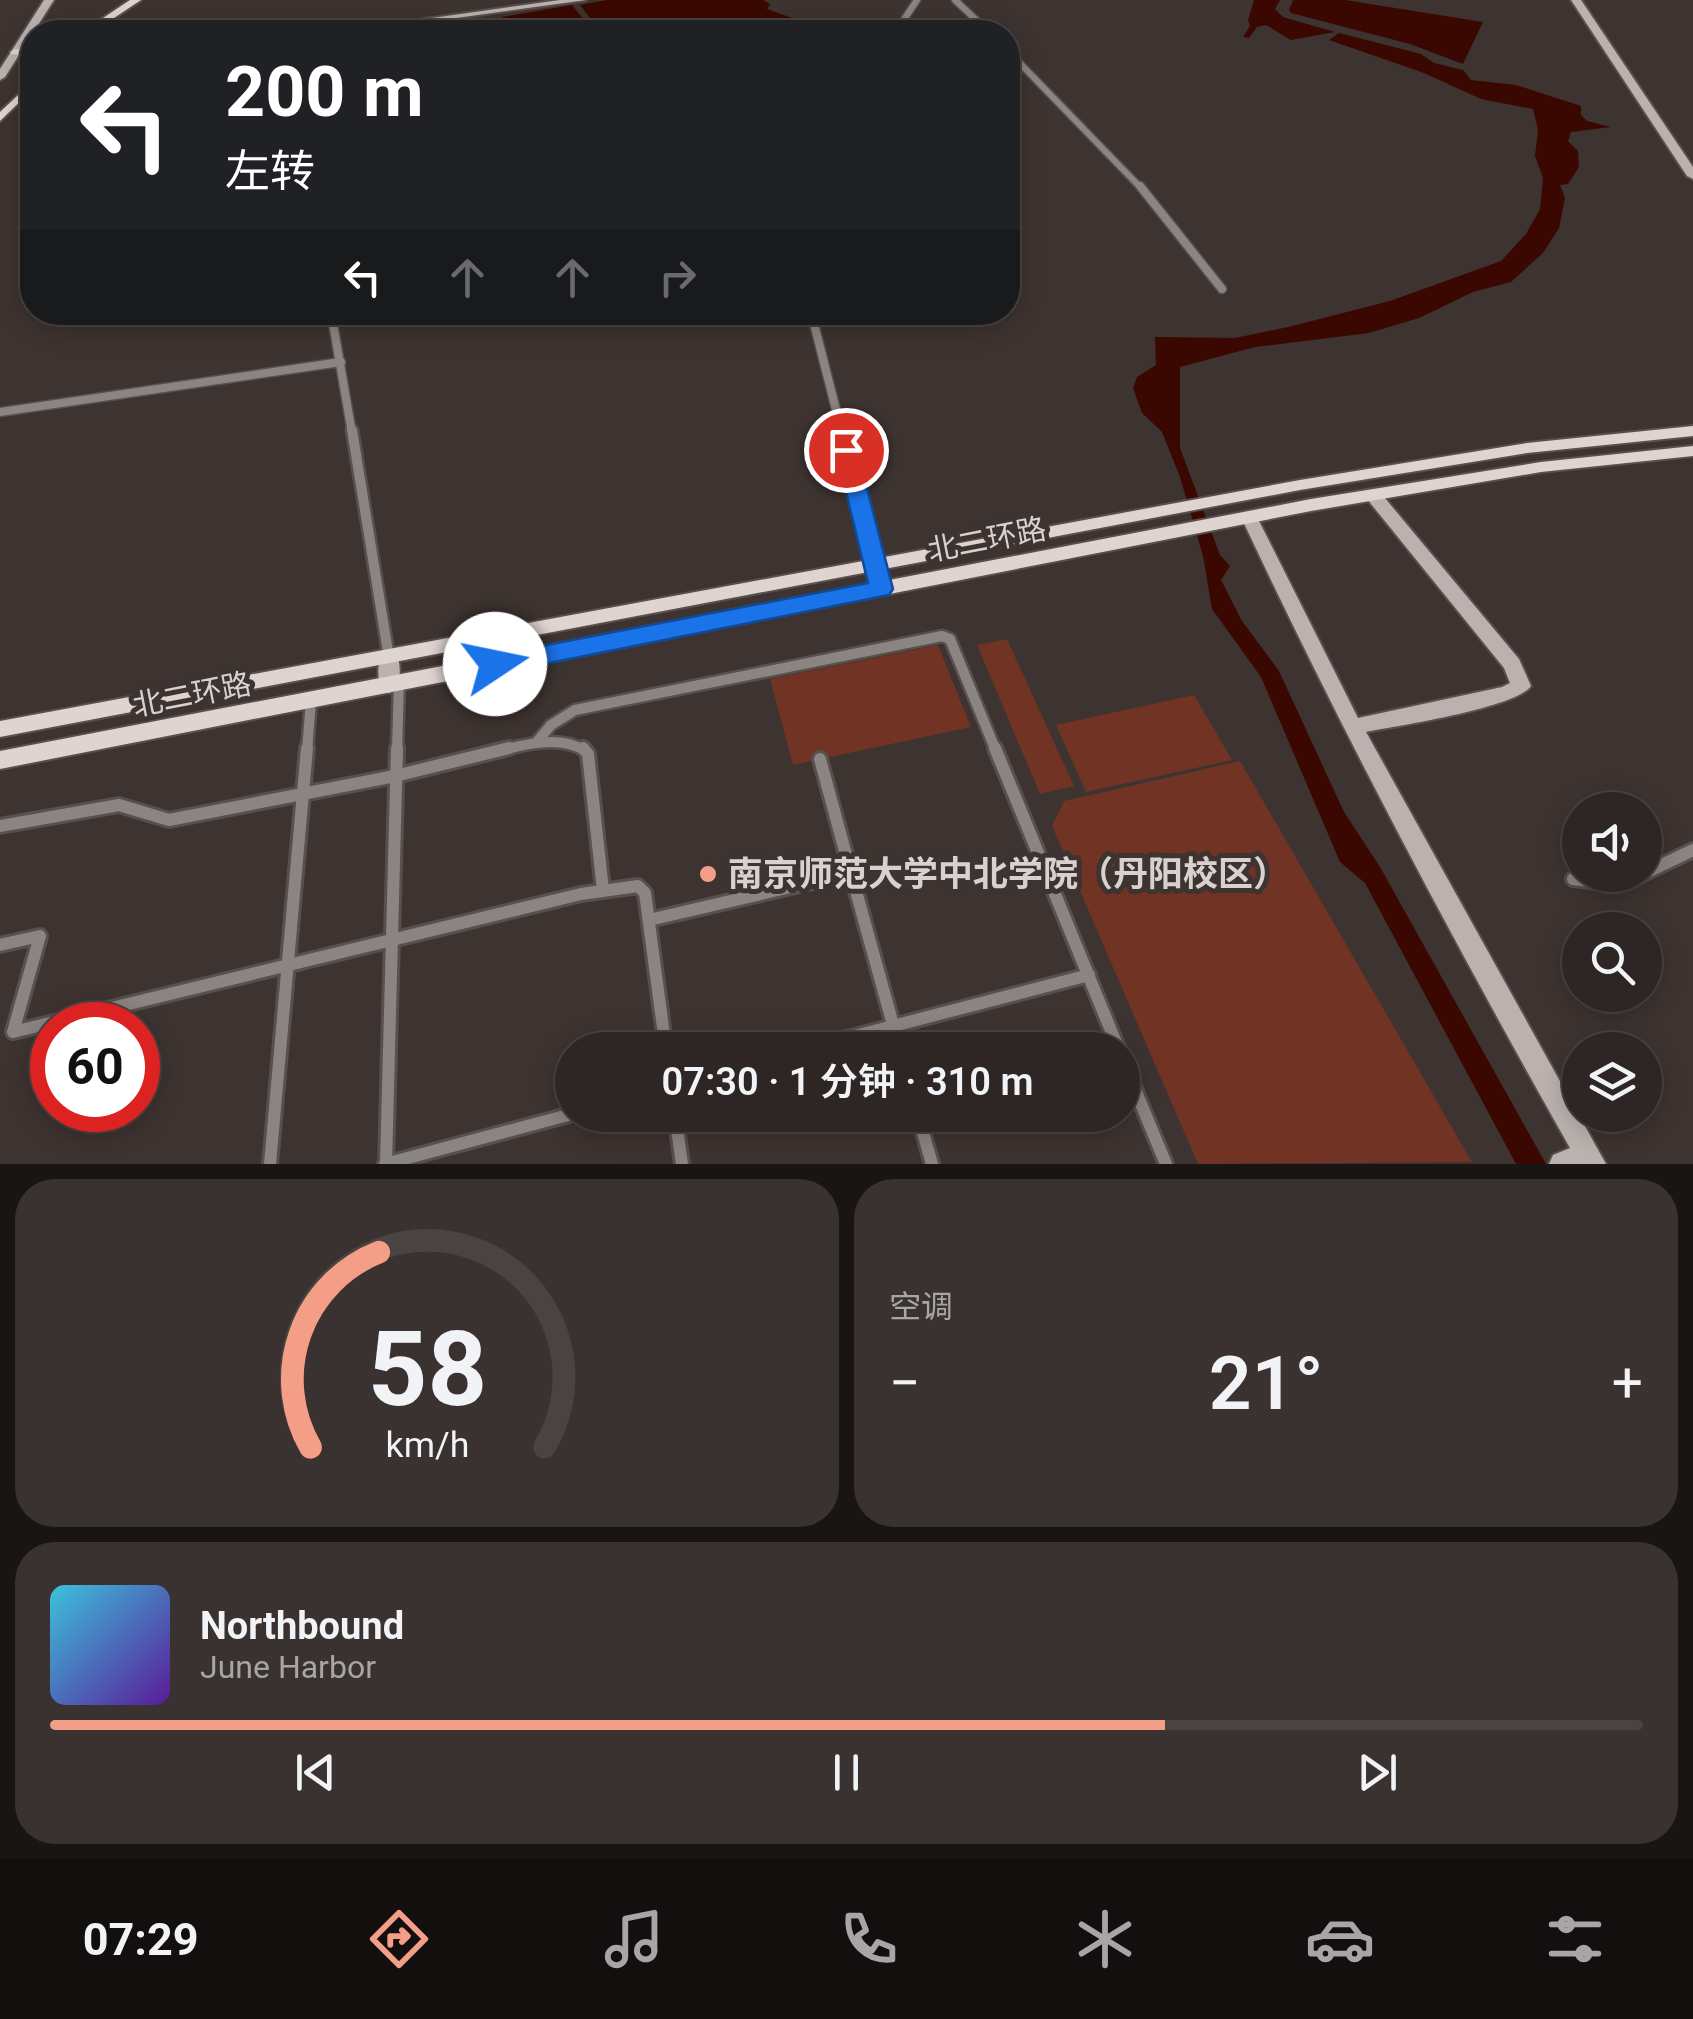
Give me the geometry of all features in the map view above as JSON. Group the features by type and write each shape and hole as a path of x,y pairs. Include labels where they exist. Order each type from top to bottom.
{"main road":[{"path":"106,20 136,0"},
{"path":"116,20 147,0"},
{"path":"15,52 20,52"},
{"path":"0,105 20,86"},
{"path":"0,118 20,97"},
{"name":"北二环路","path":"0,730 1196,504 1590,440 1693,431"},
{"name":"北二环路","path":"0,760 1249,517 1541,467 1693,451"}],"street":[{"path":"429,20 582,0"},
{"path":"955,0 976,20"},
{"path":"1576,0 1693,176"},
{"path":"0,77 20,44"},
{"path":"1020,63 1134,178 1222,290"},
{"path":"1670,142 1693,144"},
{"path":"333,325 394,684 386,1164 555,1119"},
{"path":"814,325 881,589"},
{"path":"0,412 340,362"},
{"path":"1354,728 1506,694 1521,686 1512,664 1377,494 1368,474"},
{"path":"1249,517 1354,728 1487,980 1590,1160 1562,1164"},
{"path":"536,743 550,725 575,710 942,636 950,639 1112,1032"},
{"path":"270,1164 311,700"},
{"path":"0,826 119,805 169,820 395,776 536,743 566,743 582,747 588,754 604,890"},
{"path":"820,760 895,1032"},
{"path":"1662,865 1693,850"},
{"path":"649,920 851,873"},
{"path":"0,945 40,936 14,1032 604,890 638,886 645,893 664,1032"},
{"path":"870,1032 1088,974"},
{"path":"1140,1101 1166,1164"},
{"path":"677,1132 682,1164"},
{"path":"923,1132 932,1164"}],"shaded area":[{"path":"607,0 763,0 770,4 767,9 796,20 591,20 580,5"},
{"path":"1254,0 1280,0 1275,9 1283,17 1335,32 1291,40 1266,25 1257,27 1249,38 1243,37 1250,26"},
{"path":"1293,0 1345,0 1483,22 1463,64 1410,44 1291,13"},
{"path":"572,5 584,20 503,20 502,17"},
{"path":"1339,33 1421,54 1434,63 1463,70 1471,80 1516,85 1581,106 1581,115 1587,121 1611,127 1571,132 1568,141 1578,151 1579,167 1568,184 1560,185 1565,198 1559,228 1543,253 1511,282 1473,292 1419,318 1369,333 1255,347 1180,367 1180,448 1220,555 1230,566 1221,580 1242,621 1279,671 1344,812 1380,867 1546,1164 1516,1164 1365,883 1340,862 1261,677 1212,609 1203,556 1180,477 1162,432 1142,413 1133,388 1137,377 1156,365 1155,337 1235,338 1390,301 1501,261 1526,234 1540,209 1543,178 1535,156 1538,130 1533,109 1481,99 1424,73 1329,40"},
{"path":"1007,639 1074,786 1040,794 977,645"},
{"path":"938,645 971,727 793,765 770,679"},
{"path":"1194,695 1232,760 1086,792 1056,725"},
{"path":"1240,761 1472,1162 1198,1164 1052,826 1064,801"}],"place":[{"name":"南京师范大学中北学院（丹阳校区）","path":"708,874"}],"route":[{"path":"495,664 881,589 846,450"}]}
